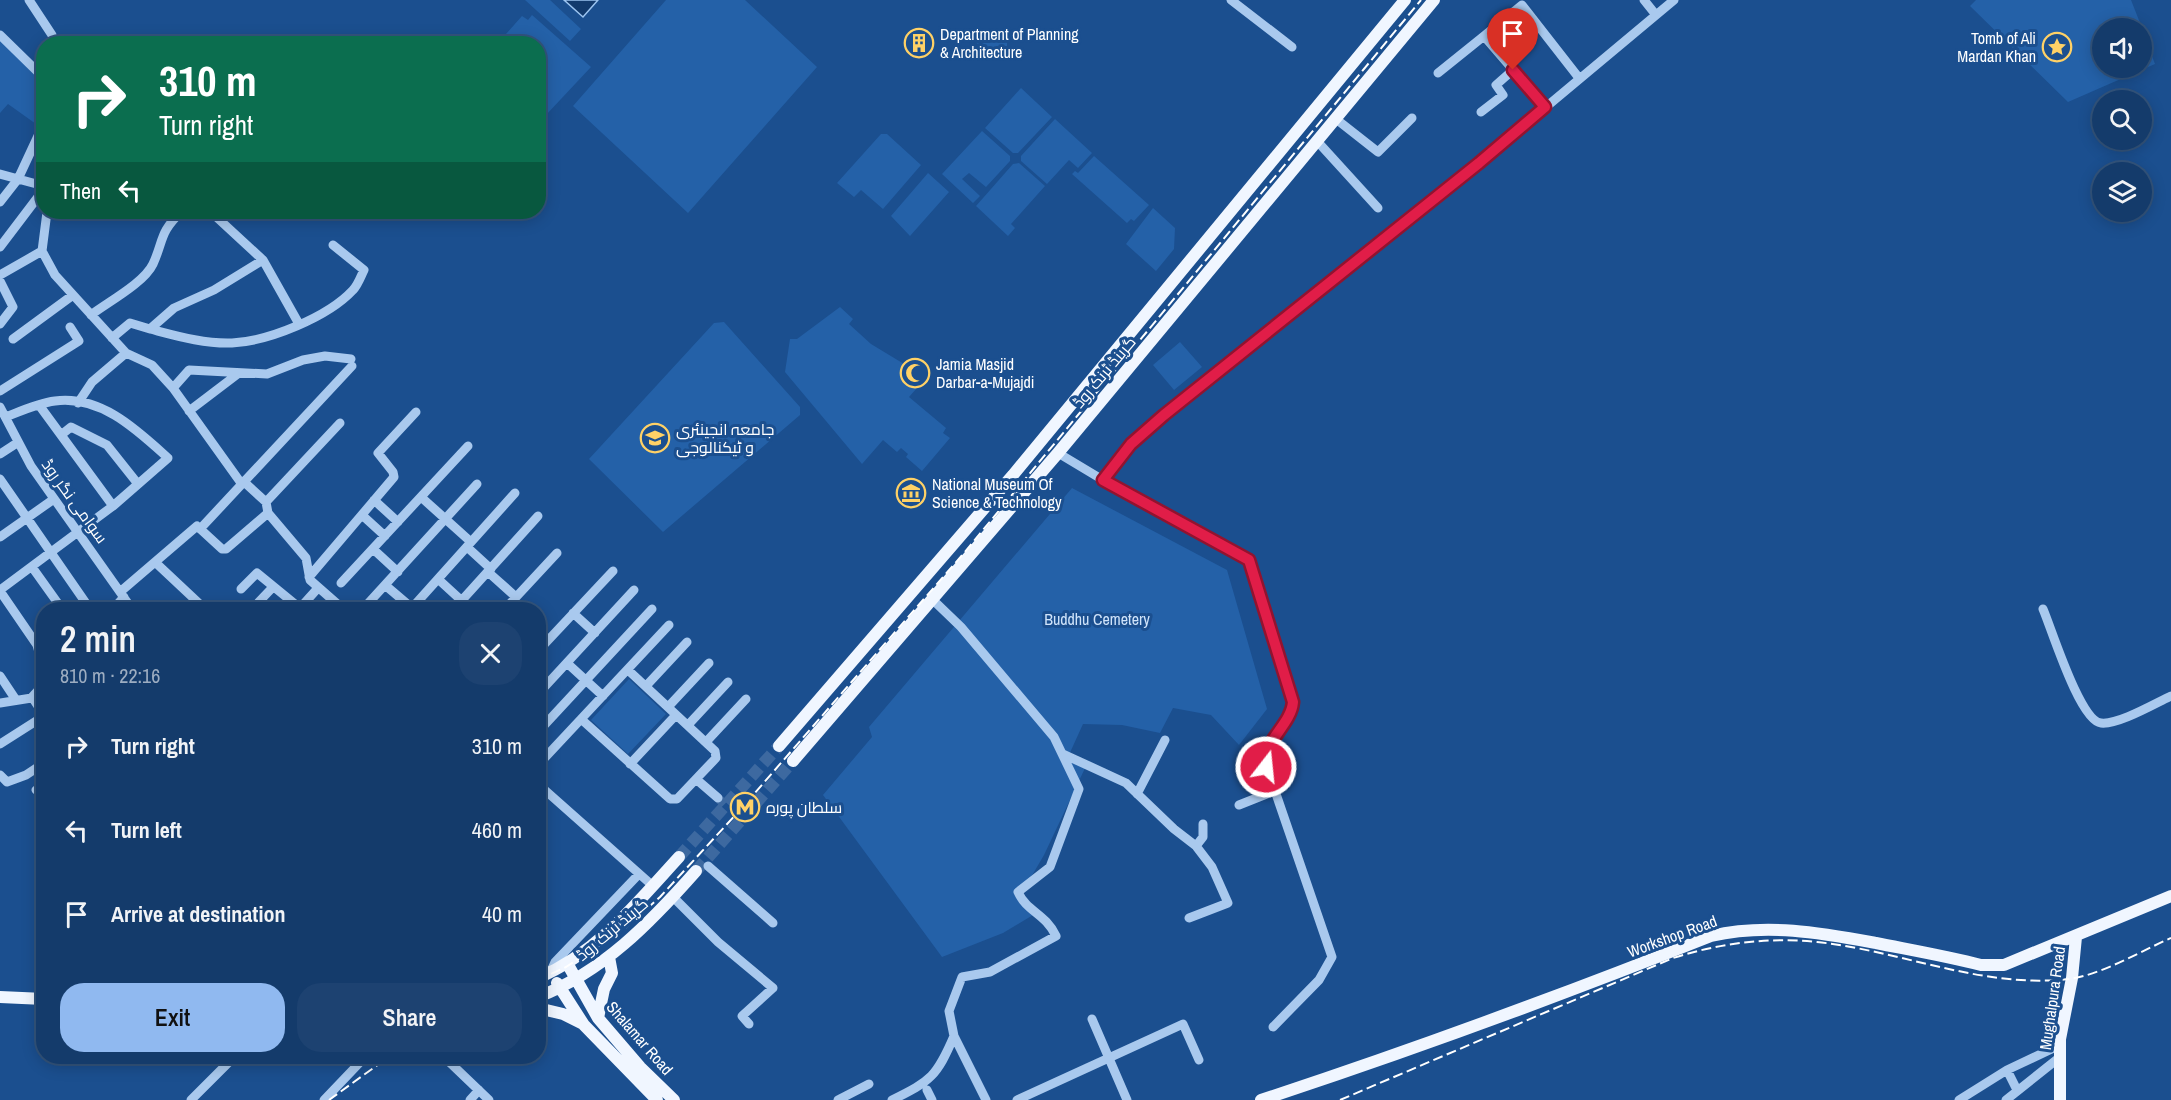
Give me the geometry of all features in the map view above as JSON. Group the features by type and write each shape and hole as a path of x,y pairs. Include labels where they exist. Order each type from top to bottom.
{"main road":[{"name":"گرینڈ ٹرنک روڈ","path":"779,746 1013,475 1405,0"},
{"name":"گرینڈ ٹرنک روڈ","path":"793,761 1058,453 1434,0"},
{"path":"1348,71 1363,86"},
{"name":"گرینڈ ٹرنک روڈ","path":"546,975 567,963 614,927 679,857"},
{"name":"گرینڈ ٹرنک روڈ","path":"546,994 560,989 609,957 702,868"},
{"name":"Workshop Road","path":"1261,1100 1503,1017 1711,936 1736,931 1769,929 1818,933 1996,966 2018,962 2171,896"},
{"name":"Mughalpura Road","path":"2060,1100 2060,1051 2076,937"},
{"path":"598,1018 604,989 612,973 609,957"},
{"name":"Shalamar Road","path":"567,963 598,1018 640,1067 674,1100"},
{"name":"Shalamar Road","path":"546,978 560,989 584,1025 657,1100"},
{"path":"0,997 36,999"},
{"path":"546,1010 563,1014 584,1025"}],"street":[{"path":"29,0 52,35"},
{"path":"1231,0 1292,48"},
{"path":"1644,0 1656,15"},
{"path":"1103,480 1131,444 1164,415 1479,163 1674,0"},
{"path":"1438,73 1522,2 1579,78"},
{"path":"0,35 36,70"},
{"path":"1484,36 1545,107"},
{"path":"1481,112 1503,95 1496,85 1513,70"},
{"path":"1336,119 1378,152 1412,118"},
{"path":"0,202 18,179 36,140"},
{"path":"1317,141 1378,208"},
{"path":"0,174 36,185"},
{"path":"0,247 36,199"},
{"path":"46,219 42,251 55,275 126,353 152,365 172,388 242,482 266,502 268,513 306,558 309,577 335,602"},
{"path":"91,315 144,277 153,265 163,234 175,219"},
{"path":"219,219 263,260 299,324"},
{"path":"112,338 130,324 196,341 232,343 265,337 299,324 337,305 356,287 364,270 333,245"},
{"path":"0,275 42,251"},
{"path":"150,328 174,308 214,290 263,260"},
{"path":"0,281 13,307 0,324"},
{"path":"13,339 73,295"},
{"path":"0,391 79,341 70,327"},
{"path":"78,403 92,382 126,353"},
{"path":"172,388 189,370 267,374 303,360 326,356 351,362 200,529"},
{"path":"189,411 239,373"},
{"path":"6,417 56,400 107,410 126,420 168,458 113,506 0,590 36,644"},
{"path":"39,405 113,506"},
{"name":"سوامی نگر روڈ","path":"0,408 17,443 127,602"},
{"path":"309,577 394,474 378,453 416,412"},
{"path":"266,502 340,423"},
{"path":"61,435 70,427 107,445 138,484"},
{"path":"0,454 17,443"},
{"path":"341,583 468,446"},
{"path":"1058,453 1249,560 1293,702 1290,716 1264,759 1332,957 1319,980 1273,1026"},
{"path":"1,483 85,602"},
{"path":"369,602 477,484"},
{"path":"417,602 515,493"},
{"path":"421,497 469,544 489,570 516,597"},
{"path":"0,537 54,499"},
{"path":"374,500 398,522"},
{"path":"117,602 122,594 197,526 222,549 226,549 268,513"},
{"path":"362,515 385,536"},
{"path":"438,579 462,601 538,516"},
{"path":"373,549 398,572"},
{"path":"511,602 557,553"},
{"path":"156,563 198,602"},
{"path":"32,567 57,602"},
{"path":"546,642 613,571"},
{"path":"241,589 257,573 293,602"},
{"path":"385,585 403,602"},
{"path":"259,602 273,587"},
{"path":"306,602 318,588"},
{"path":"546,685 634,590"},
{"path":"933,600 961,627 1054,737 1080,789 1050,867 1018,892 1022,902 1049,922 1056,936 990,972 962,977 949,1011 954,1036 986,1100"},
{"path":"546,724 652,609"},
{"path":"2043,609 2077,695 2094,721 2103,723 2115,720 2171,696"},
{"path":"573,613 595,633"},
{"path":"546,756 669,625"},
{"path":"646,687 687,642"},
{"path":"567,663 603,696"},
{"path":"668,707 709,663"},
{"path":"581,719 674,800 696,779 716,758 715,751 628,670"},
{"path":"0,676 16,700"},
{"path":"688,725 728,682"},
{"path":"32,697 36,693"},
{"path":"32,697 36,703"},
{"path":"0,703 36,697"},
{"path":"706,742 746,699"},
{"path":"630,764 676,714"},
{"path":"0,744 36,721"},
{"path":"1137,794 1165,740"},
{"path":"1063,754 1126,783 1196,846 1212,867 1228,903 1189,918"},
{"path":"0,775 6,782 26,775 36,768"},
{"path":"696,779 718,798"},
{"path":"546,791 652,886"},
{"path":"1239,805 1274,791"},
{"path":"1196,846 1203,837 1203,824"},
{"path":"702,868 773,923"},
{"path":"546,973 639,874"},
{"path":"672,897 773,988 742,1016 749,1024"},
{"path":"1092,1019 1127,1100"},
{"path":"1017,1100 1184,1024 1199,1060"},
{"path":"892,1100 921,1086 934,1075 954,1036"},
{"path":"1959,1100 2007,1070 2060,1051"},
{"path":"2006,1100 2060,1051"},
{"path":"191,1100 227,1064"},
{"path":"324,1100 358,1064"},
{"path":"452,1064 489,1100"},
{"path":"2007,1070 2017,1090"},
{"path":"838,1100 869,1084"},
{"path":"470,1100 479,1090"},
{"path":"927,1090 932,1100"}],"green space":[{"path":"525,0 550,0 581,29 570,41"},
{"path":"666,0 745,0 817,67 688,213 573,106"},
{"name":"Tomb of Ali Mardan Khan","path":"1976,0 2131,0 2138,18 2092,18 2092,78 2123,78 2068,102 1970,6"},
{"path":"532,15 591,67 546,115 546,36 504,36 522,16 528,20"},
{"path":"981,31 995,32 1007,41 1007,48 998,53 980,48 974,38"},
{"path":"0,39 36,73 36,124 8,104 0,113"},
{"path":"1021,88 1052,117 1018,153 1013,153 985,128"},
{"path":"1055,119 1092,153 1078,168 1069,160 1047,184 1021,161 1021,156"},
{"path":"982,131 1010,156 1010,161 986,187 969,173 962,179 980,196 973,203 942,174"},
{"path":"881,134 887,134 921,165 883,209 861,190 854,197 837,183"},
{"path":"1094,156 1149,205 1134,221 1131,219 1127,223 1072,174 1075,171 1078,173"},
{"path":"1019,163 1045,186 1011,224 1015,228 1008,236 976,206 1013,164"},
{"path":"928,173 949,192 910,236 891,216"},
{"path":"1153,208 1175,228 1174,249 1156,271 1126,244"},
{"path":"840,307 853,319 849,324 871,344 909,367 906,370 911,377 909,381 917,388 909,397 946,428 943,433 950,438 922,471 906,457 908,454 901,448 897,452 883,440 862,464 785,372 790,339 797,339"},
{"path":"724,322 800,407 800,415 663,532 589,459 714,323"},
{"path":"1180,342 1202,367 1174,390 1153,365"},
{"name":"Buddhu Cemetery","path":"1072,488 1227,570 1267,709 1239,745 1211,715 1173,708 1160,733 1122,725 1083,724 1068,757 1086,766 1044,855 1020,896 1038,912 1003,933 942,957 823,795 872,737 869,727"},
{"path":"629,679 666,714 628,754 591,720"}],"shaded area":[{"path":"564,0 598,0 583,17"}],"tunnel":[{"path":"679,857 779,746"},
{"path":"696,871 793,761"},
{"path":"718,798 726,806"}],"railway":[{"path":"546,976 566,967 624,929 660,897 740,810 964,553 1421,0"},
{"path":"1340,1100 1673,958 1709,948 1744,942 1780,940 1817,942 1880,953 1974,974 2037,981 2069,979 2094,973 2171,938"},
{"path":"329,1100 379,1064"}],"place":[{"name":"Department of Planning & Architecture","path":"919,43"},
{"name":"Tomb of Ali Mardan Khan","path":"2057,47"},
{"name":"Jamia Masjid Darbar-a-Mujajdi","path":"915,373"},
{"name":"جامعہ انجینئری و ٹیکنالوجی","path":"655,438"},
{"name":"National Museum Of Science & Technology","path":"911,493"},
{"name":"سلطان پورہ","path":"745,807"}],"route":[{"path":"1266,767 1264,759 1267,751 1290,716 1293,702 1253,567 1243,555 1103,480 1131,444 1164,415 1479,163 1545,107 1513,70"}]}
